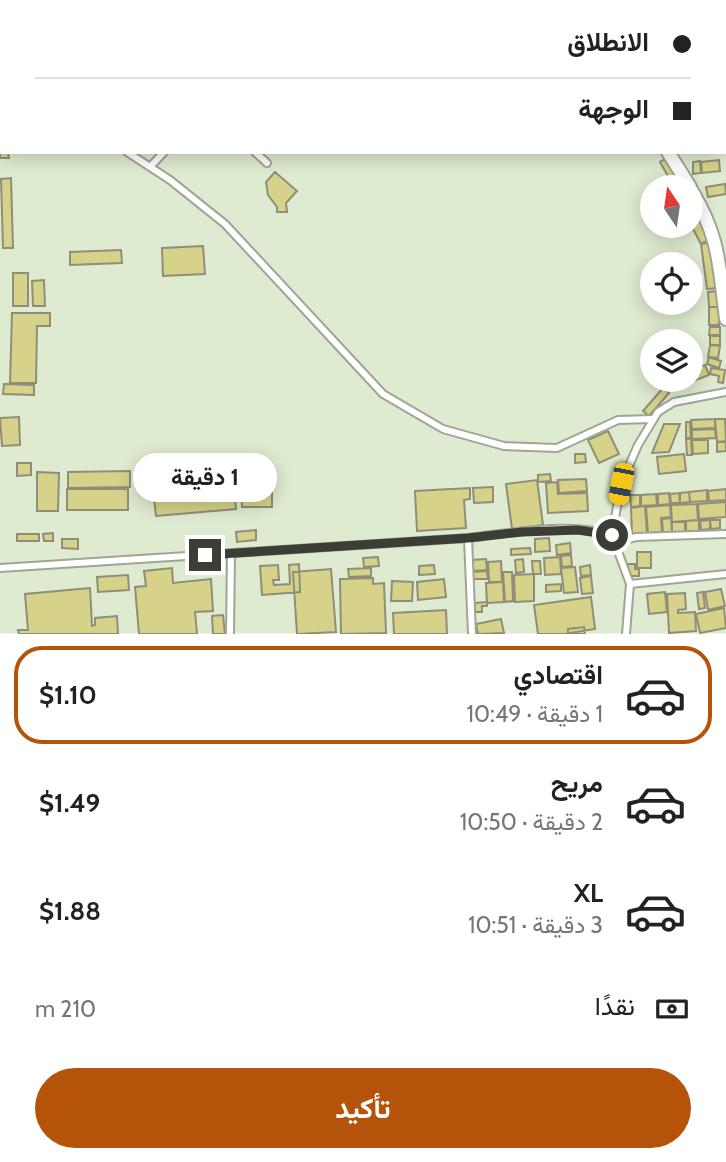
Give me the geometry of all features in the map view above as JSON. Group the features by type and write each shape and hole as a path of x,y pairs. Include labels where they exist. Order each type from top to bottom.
{"street":[{"path":"669,154 682,175"},
{"path":"704,214 712,229 719,255 726,319"}],"lane":[{"path":"130,154 170,180 225,224 383,394 443,429 504,446 557,448 618,420 652,419"},
{"path":"150,167 162,154"},
{"path":"258,154 267,163"},
{"path":"626,634 630,584 612,535 621,484 652,419 658,412 674,402 726,391"},
{"path":"0,568 545,531 578,530 612,535 623,540 637,537 726,534"},
{"path":"468,538 472,634"},
{"path":"230,634 231,554"},
{"path":"630,584 726,574"}],"shaded area":[{"path":"0,154 726,154 726,633 0,633"}],"building":[{"path":"0,154 8,154 9,158 0,158"},
{"path":"668,157 678,175 667,175 660,162"},
{"path":"719,160 720,171 702,173 701,162"},
{"path":"700,161 701,173 693,174 693,162"},
{"path":"275,172 297,191 286,203 287,212 277,212 277,207 268,195 266,182"},
{"path":"11,178 13,248 3,248 1,179"},
{"path":"725,184 726,194 708,197 706,187"},
{"path":"704,224 711,238 701,244 698,238 704,238"},
{"path":"712,242 718,288 707,289 701,244"},
{"path":"203,246 205,274 163,276 162,248"},
{"path":"121,250 122,263 70,265 70,252"},
{"path":"13,273 28,273 28,306 13,306"},
{"path":"44,280 45,306 33,306 32,281"},
{"path":"718,291 719,307 709,307 708,292"},
{"path":"709,307 719,307 719,325 709,325"},
{"path":"12,313 50,313 50,326 37,326 36,383 10,383"},
{"path":"710,327 720,327 720,335 709,335"},
{"path":"710,336 720,336 720,345 710,345"},
{"path":"710,345 720,346 718,358 708,357"},
{"path":"709,357 721,361 719,368 707,364"},
{"path":"703,366 709,375 703,377"},
{"path":"711,368 725,370 723,383 718,382 719,376 710,374"},
{"path":"4,384 34,385 34,395 3,394"},
{"path":"660,392 669,393 649,416 643,411"},
{"path":"19,417 20,445 2,446 0,418"},
{"path":"715,419 715,428 692,429 691,420"},
{"path":"715,419 725,419 726,441 717,442"},
{"path":"686,422 690,422 691,438 686,438"},
{"path":"664,424 680,424 669,452 652,453"},
{"path":"715,429 716,438 692,439 692,430"},
{"path":"608,431 619,454 599,463 588,440"},
{"path":"686,439 691,439 692,455 687,455"},
{"path":"692,440 708,440 708,453 693,454"},
{"path":"717,442 726,442 726,451 717,452"},
{"path":"575,454 585,454 586,462 575,463"},
{"path":"684,454 686,471 659,474 657,457"},
{"path":"17,463 31,463 31,475 17,476"},
{"path":"130,471 130,487 68,488 68,472"},
{"path":"37,472 59,473 58,511 37,511"},
{"path":"550,474 551,481 538,482 538,475"},
{"path":"586,479 587,491 559,493 558,480"},
{"path":"537,480 543,525 512,529 506,484"},
{"path":"557,482 558,494 587,493 588,511 548,513 546,483"},
{"path":"493,487 493,502 474,503 473,488"},
{"path":"470,488 470,499 464,500 466,528 417,531 415,491"},
{"path":"67,489 128,489 128,510 67,510"},
{"path":"726,489 726,500 709,501 708,491"},
{"path":"241,490 272,490 272,507 242,507"},
{"path":"707,490 707,501 690,502 689,492"},
{"path":"234,491 236,509 156,516 154,498"},
{"path":"689,492 690,502 680,503 680,493"},
{"path":"669,493 670,504 658,505 658,494"},
{"path":"679,493 680,503 671,503 670,494"},
{"path":"656,494 657,505 641,506 641,495"},
{"path":"630,495 640,495 640,506 631,507"},
{"path":"726,502 726,517 699,519 698,504"},
{"path":"697,504 698,520 672,522 671,505"},
{"path":"670,505 671,517 661,518 662,532 648,533 646,507"},
{"path":"645,506 647,533 632,534 631,508"},
{"path":"671,518 672,532 663,533 662,519"},
{"path":"699,520 699,531 686,531 686,521"},
{"path":"710,520 710,529 701,530 700,521"},
{"path":"710,520 720,520 720,528 711,529"},
{"path":"685,521 685,532 672,532 672,522"},
{"path":"256,530 256,540 237,542 236,532"},
{"path":"53,533 53,541 44,541 43,534"},
{"path":"17,534 39,534 39,541 17,541"},
{"path":"549,538 550,551 535,552 535,539"},
{"path":"62,539 78,539 78,549 62,548"},
{"path":"570,543 571,553 557,555 556,545"},
{"path":"530,548 531,554 511,555 511,549"},
{"path":"637,552 651,552 651,568 637,568"},
{"path":"571,555 572,566 562,567 561,556"},
{"path":"378,557 379,566 364,567 363,558"},
{"path":"560,557 561,574 545,575 544,558"},
{"path":"486,559 487,570 473,571 472,560"},
{"path":"523,559 524,572 516,573 515,560"},
{"path":"501,561 502,582 489,582 488,562"},
{"path":"532,561 540,561 541,574 533,574"},
{"path":"299,564 300,592 262,595 260,566 278,565 279,580 273,580 274,585 290,584 289,565"},
{"path":"628,564 635,564 635,569 639,569 639,576 628,576"},
{"path":"434,565 435,574 419,575 419,566"},
{"path":"590,565 591,575 581,576 580,567"},
{"path":"575,567 578,592 564,593 561,568"},
{"path":"172,568 173,583 211,579 213,611 195,612 197,634 139,634 135,587 146,586 144,571"},
{"path":"371,568 371,576 349,577 348,569"},
{"path":"331,569 336,632 297,634 293,572"},
{"path":"487,571 488,579 473,579 473,572"},
{"path":"503,572 512,572 513,601 505,602"},
{"path":"534,574 534,601 515,602 514,575"},
{"path":"128,575 129,590 98,592 97,577"},
{"path":"591,576 593,593 582,594 580,578"},
{"path":"373,578 373,584 384,583 386,633 341,634 340,579"},
{"path":"444,579 446,597 418,600 417,582"},
{"path":"392,581 413,582 412,601 391,601"},
{"path":"503,582 504,602 487,603 486,583"},
{"path":"561,584 561,591 546,592 546,585"},
{"path":"90,588 92,626 95,625 95,618 117,616 118,634 19,634 18,630 28,630 25,594"},
{"path":"721,589 725,606 708,610 705,592"},
{"path":"665,592 667,612 649,614 647,594"},
{"path":"703,592 705,608 699,609 697,593"},
{"path":"685,593 686,609 678,610 678,613 695,612 696,631 669,633 667,594"},
{"path":"591,597 595,629 564,634 538,634 534,605"},
{"path":"487,602 487,606 482,606 482,612 475,612 475,603"},
{"path":"724,608 726,628 700,633 696,614"},
{"path":"446,610 447,634 394,634 393,613"},
{"path":"223,615 225,634 213,634 212,616"},
{"path":"501,619 504,633 478,634 476,624"},
{"path":"584,627 585,634 568,634 568,629"}],"route":[{"path":"205,555 522,532 578,530 612,535"}]}
